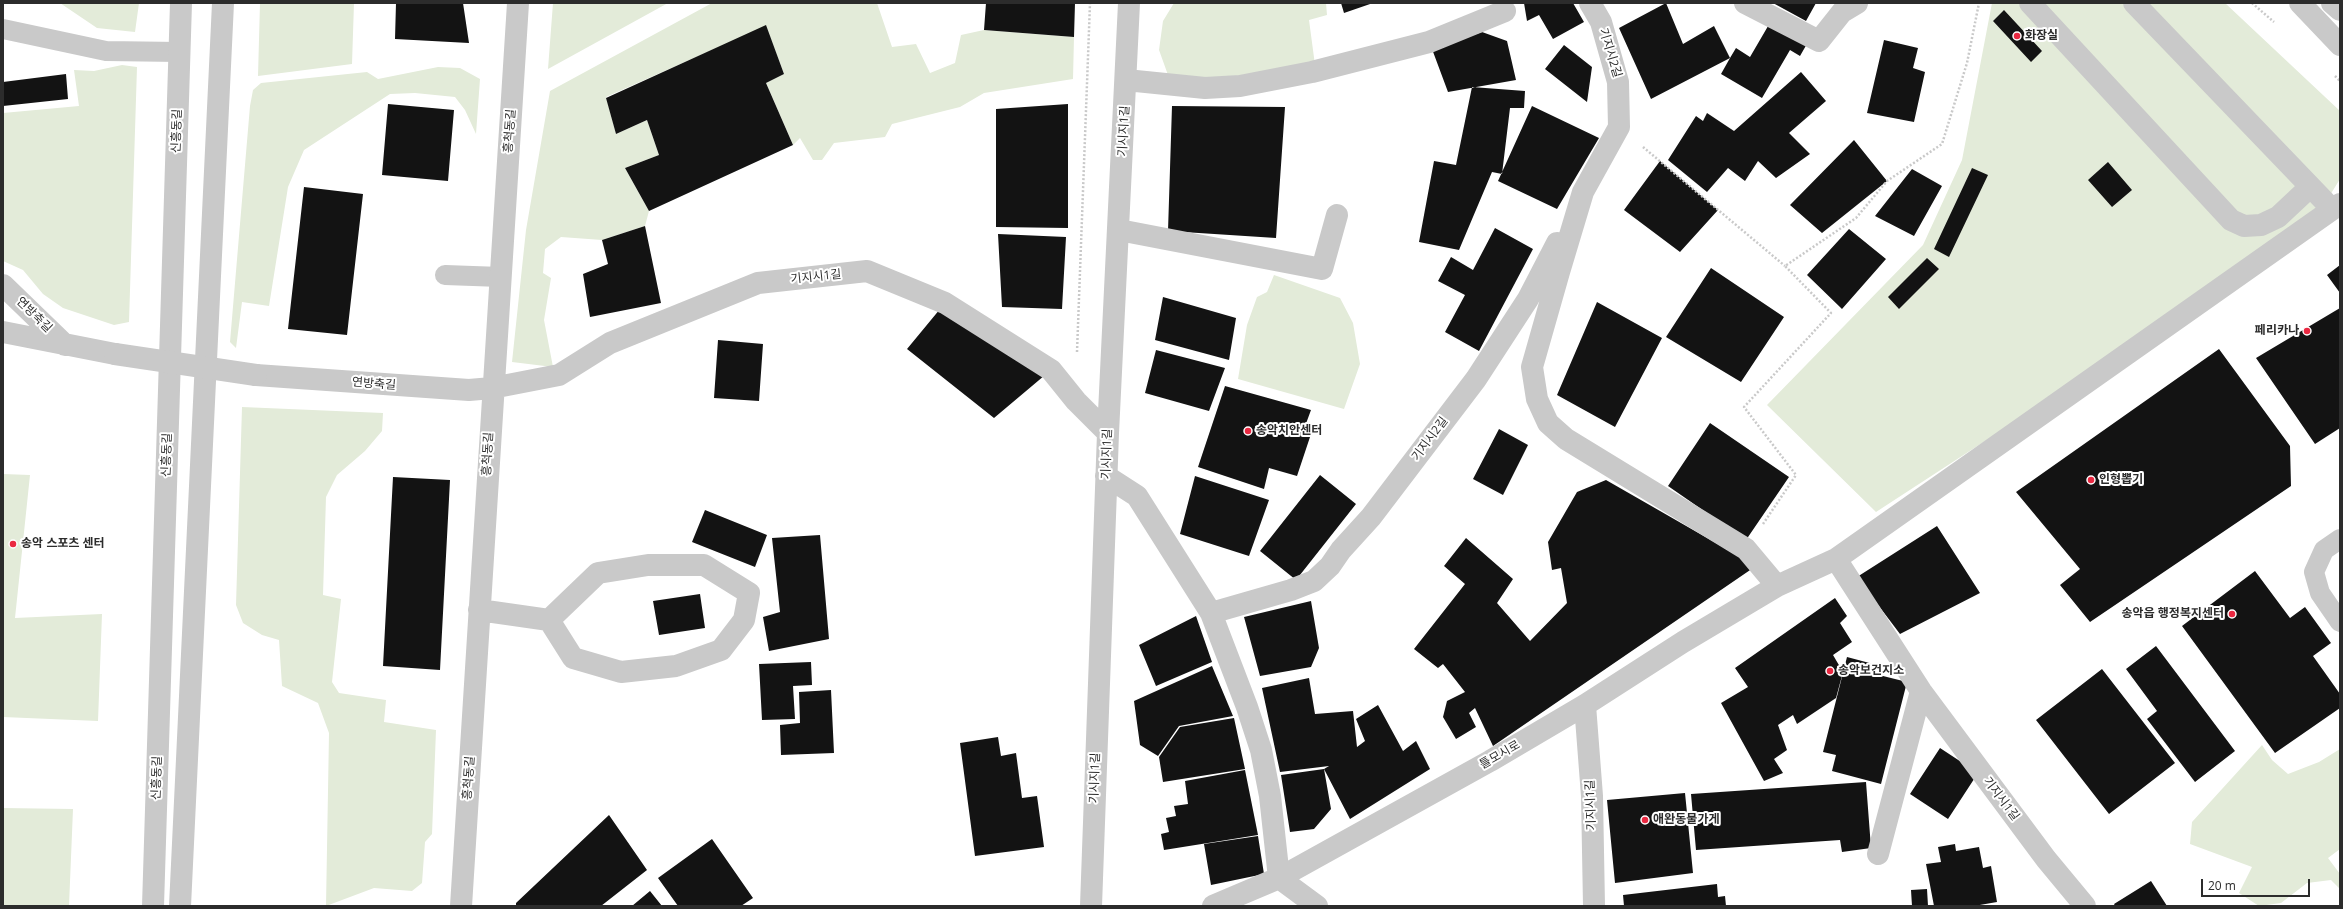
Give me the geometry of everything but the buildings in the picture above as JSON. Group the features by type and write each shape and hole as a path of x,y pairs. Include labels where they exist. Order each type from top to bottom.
{"street":[{"name":"신흥동길","path":"153,906 181,3"},
{"path":"180,906 223,3"},
{"name":"흥척동길","path":"461,906 492,388 501,277 518,3"},
{"name":"기시지1길","path":"1090,906 1106,476 1129,3"},
{"name":"기지시2길","path":"1211,613 1291,590 1314,581 1330,566 1371,517 1476,379 1528,299 1583,192 1619,127 1618,82 1600,22 1590,3"},
{"path":"1745,3 1819,41 1842,12 1857,3"},
{"path":"2030,3 2231,220 2244,226 2261,225 2278,217 2310,187"},
{"path":"2134,3 2310,187 2336,207"},
{"path":"2300,3 2340,45"},
{"path":"2332,3 2340,10"},
{"path":"1126,80 1205,88 1240,86 1312,72 1429,42 1505,11"},
{"name":"기지시2길","path":"1583,192 1532,367 1537,399 1548,423 1566,439 1746,549 1777,586"},
{"name":"틀모시로","path":"1213,906 1278,878 1490,761 1585,705 1683,642 1777,586 1836,559 2336,207"},
{"path":"1119,230 1322,269 1337,215"},
{"name":"기지시1길","path":"492,388 559,375 610,343 758,283 867,271 945,303 1051,370 1076,401 1108,433"},
{"name":"연방축길","path":"3,285 64,345"},
{"name":"연방축길","path":"3,332 115,354 256,376 469,390 492,388"},
{"path":"1106,476 1137,496 1211,613 1247,707 1261,750 1270,796 1278,878 1317,906"},
{"name":"기지시1길","path":"1836,559 1921,691 2046,859 2085,906"},
{"path":"479,610 549,620 573,658 622,672 676,666 721,650 744,620 749,593 704,565 648,564 598,573 549,620"},
{"path":"1878,854 1921,691"},
{"name":"기지시1길","path":"1585,705 1592,796 1594,906"}],"lane":[{"path":"3,29 106,51 179,52"},
{"path":"445,275 501,277"},
{"path":"2340,539 2324,550 2314,572 2320,593 2340,622"}],"path":[{"path":"1785,266 1856,218 1887,181 1942,144 1967,62 1979,3"},
{"path":"1619,127 1785,266 1831,312 1744,407 1796,475 1746,549"}],"green space":[{"path":"60,3 139,3 135,32 97,28"},
{"path":"260,3 354,3 352,64 258,76"},
{"path":"553,3 668,3 548,69"},
{"path":"712,3 877,3 892,47 916,44 930,73 955,63 961,35 984,30 1074,37 1073,79 984,93 960,107 892,124 885,137 834,143 822,160 813,160 800,138 793,145 766,83 784,74 766,26 606,97 616,134 647,120 659,155 625,168 649,211 645,226 602,240 561,237 545,249 543,273 551,278 544,320 553,367 512,362 526,230 550,91"},
{"path":"1174,3 1326,3 1327,15 1309,20 1315,65 1237,80 1168,75 1159,50 1163,21"},
{"path":"1992,3 2225,3 2340,111 2340,179 2322,208 2283,247 1876,512 1767,405 1923,245 1962,160"},
{"path":"122,65 137,67 129,322 114,325 63,308 43,294 23,270 3,261 3,113 79,106 74,70 94,71"},
{"path":"438,67 460,68 480,79 476,134 465,110 455,97 415,93 390,94 304,150 288,187 269,306 242,302 236,348 230,342 250,106 253,90 261,83 367,72 378,79"},
{"path":"1274,275 1340,298 1353,323 1360,364 1344,409 1238,379 1247,325 1257,297 1267,292"},
{"path":"242,407 383,413 382,431 365,451 337,475 326,497 323,595 341,599 332,682 339,693 386,700 384,722 436,730 432,834 425,842 422,883 412,891 374,888 326,906 329,733 318,703 282,686 279,640 262,635 243,623 236,605"},
{"name":"송악 스포츠 센터","path":"3,474 30,475 15,618 102,614 98,721 3,717"},
{"path":"2262,745 2272,760 2288,774 2319,762 2340,749 2340,849 2328,858 2340,874 2340,889 2331,880 2307,883 2281,903 2259,906 2239,893 2252,867 2190,844 2192,822"},
{"path":"3,808 73,809 69,906 3,906"}],"place":[{"name":"화장실","path":"2017,36"},
{"name":"페리카나","path":"2307,331"},
{"name":"송악치안센터","path":"1248,431"},
{"name":"인형뽑기","path":"2091,480"},
{"name":"송악 스포츠 센터","path":"13,544"},
{"name":"송악읍 행정복지센터","path":"2232,614"},
{"name":"송악보건지소","path":"1830,671"},
{"name":"애완동물가게","path":"1645,820"}]}
